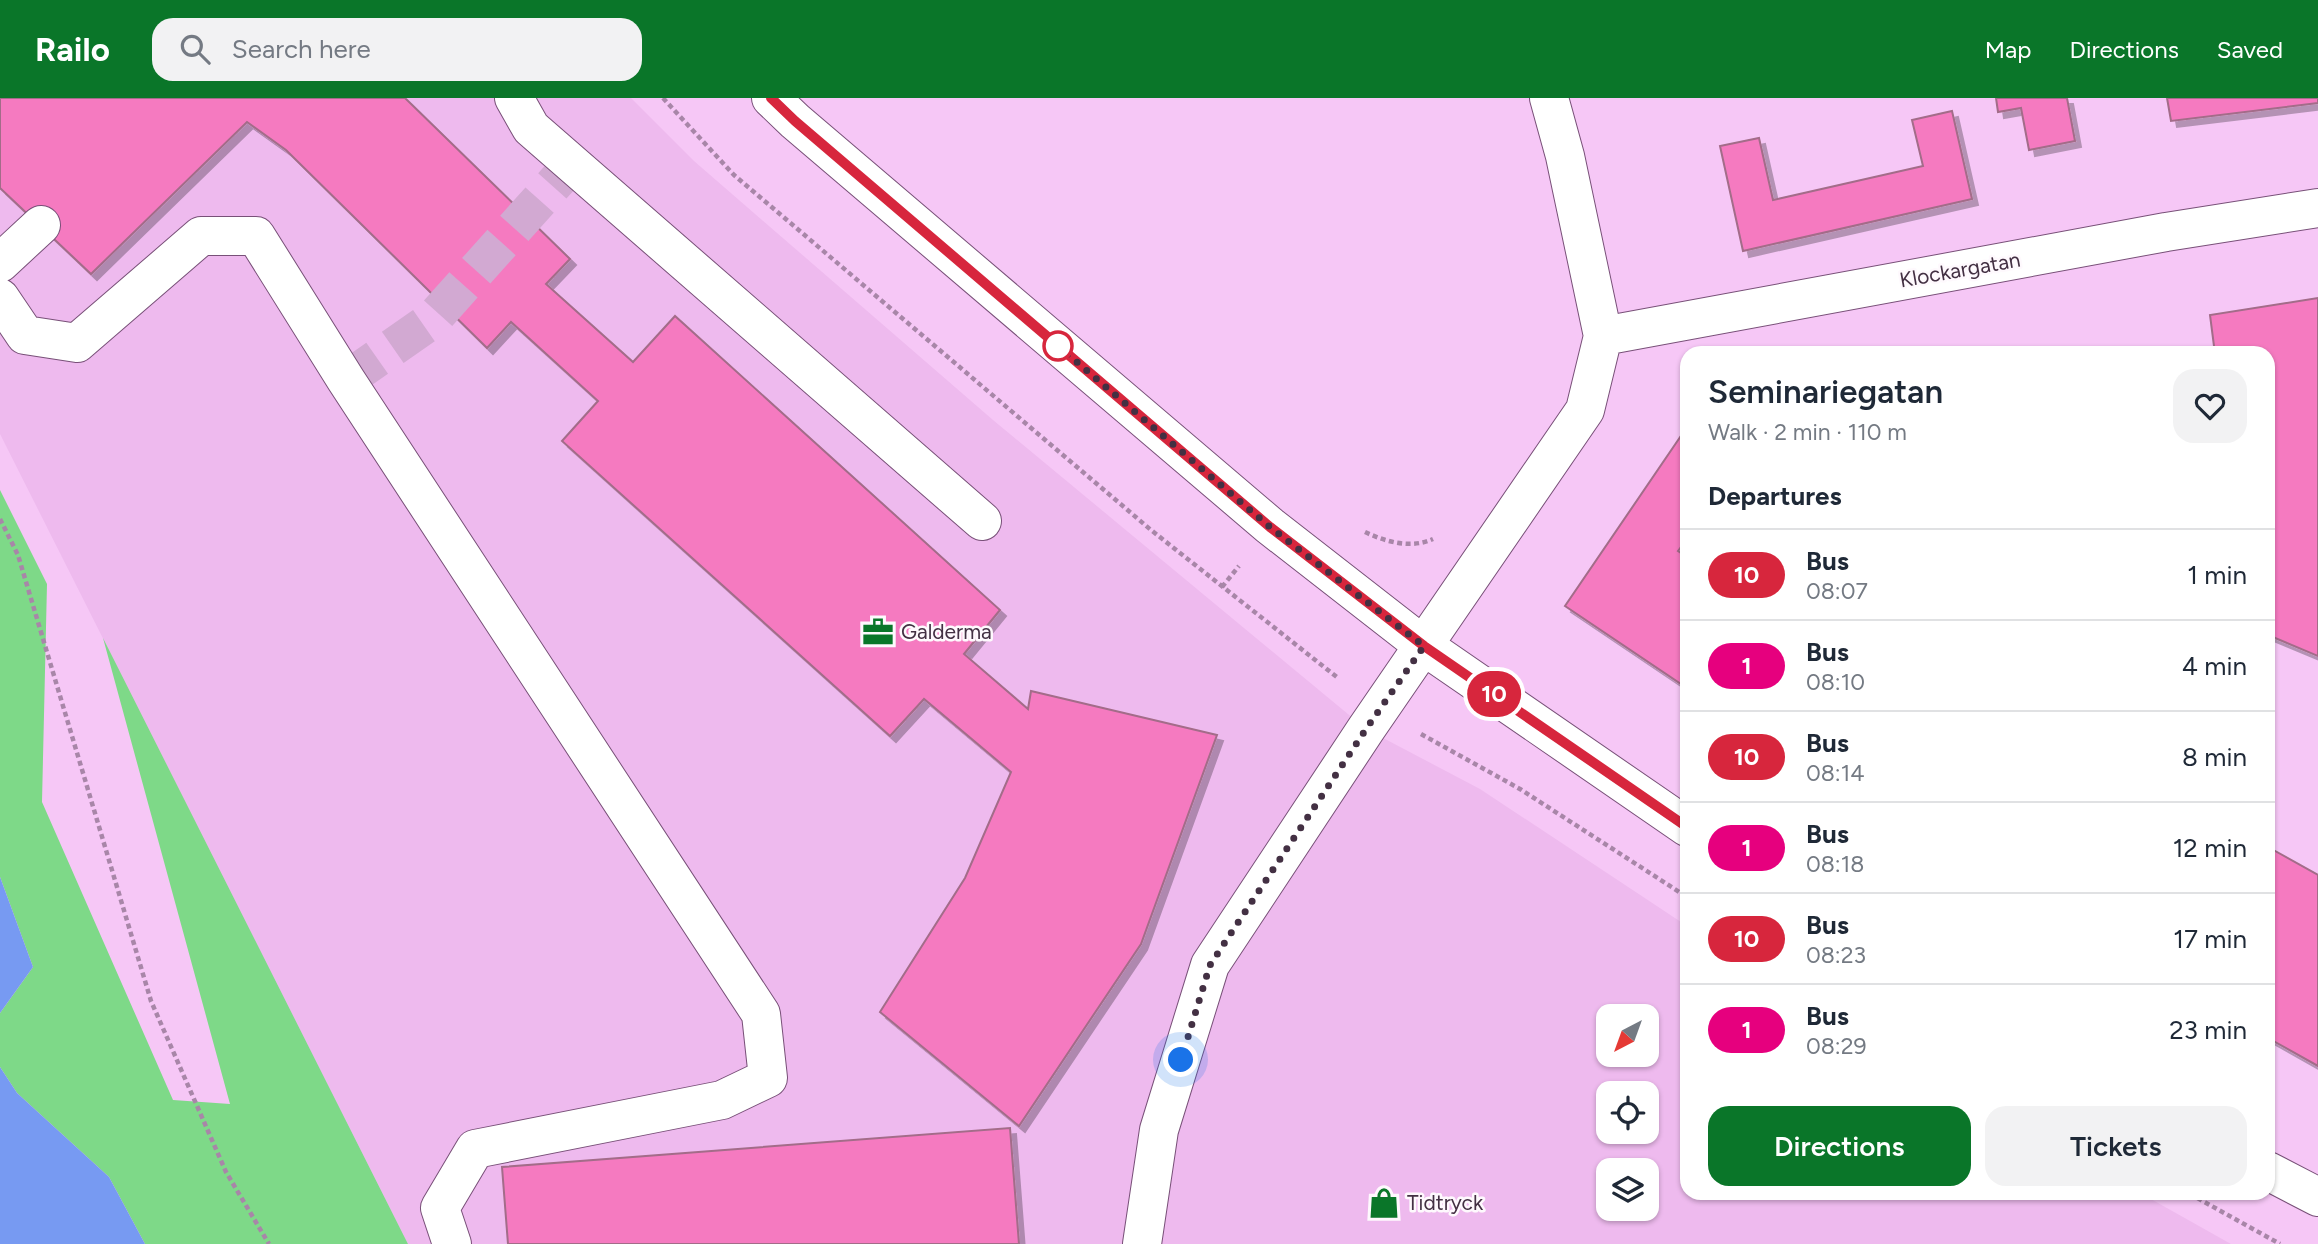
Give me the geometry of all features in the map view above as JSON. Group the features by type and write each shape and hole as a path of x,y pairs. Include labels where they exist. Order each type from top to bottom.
{"street":[{"path":"514,98 531,128 982,520"},
{"path":"771,98 1270,527 1424,646 1680,822"},
{"path":"1142,1244 1159,1130 1210,965 1379,710 1584,410 1603,336 1565,156 1549,98"},
{"name":"Klockargatan","path":"1603,336 2165,232 2318,208"},
{"path":"0,263 41,226"},
{"path":"0,298 24,335 77,343 201,236 256,236 346,380 761,1014 768,1078 722,1100 475,1149 440,1208 452,1244"},
{"path":"2275,1175 2318,1197"}],"path":[{"path":"663,98 734,175 879,299 1151,530 1379,710 1520,789 1680,892"},
{"path":"879,299 884,294"},
{"path":"1014,414 1018,409"},
{"path":"0,519 18,555 151,1001 226,1172 269,1244"},
{"path":"1356,525 1367,533 1395,543 1422,544 1441,536"},
{"path":"2201,1200 2280,1244"}],"shaded area":[{"path":"0,98 631,98 694,161 993,420 1366,729 1480,789 1680,921 1680,1200 2153,1200 2231,1244 408,1244 0,434"}],"green space":[{"path":"0,490 47,584 42,802 173,1100 230,1104 103,638 408,1244 145,1244 109,1177 17,1093 0,1067 0,1013 33,967 0,877"}],"water":[{"path":"0,877 33,967 0,1013"},
{"path":"0,1067 17,1093 109,1177 145,1244 0,1244"}],"building":[{"name":"Galderma","path":"0,98 405,98 570,259 546,284 633,362 675,316 1000,610 964,654 1028,709 1031,691 1217,735 1141,944 1019,1126 880,1012 965,878 1011,772 924,699 890,736 562,441 598,401 511,322 487,348 286,150 247,122 91,274 0,188"},
{"path":"1996,98 2067,98 2075,141 2029,150 2021,108 1998,112"},
{"path":"2167,98 2318,98 2318,103 2171,121"},
{"path":"1952,111 1972,199 1743,251 1720,146 1759,138 1773,200 1923,166 1912,120"},
{"path":"2318,298 2318,656 2275,638 2275,346 2214,346 2210,315"},
{"path":"1680,437 1680,683 1565,606"},
{"path":"2275,851 2318,875 2318,1066 2275,1042"},
{"path":"1010,1128 1019,1244 508,1244 502,1167"}],"tunnel":[{"path":"346,380 432,320 572,164"}],"bus line":[{"name":"10","path":"771,98 1270,527 1424,646 1680,822"}],"place":[{"name":"Galderma","path":"878,632"},
{"name":"Tidtryck","path":"1384,1203"}],"route":[{"path":"1058,346 1270,527 1424,646 1210,965 1181,1060"}]}
